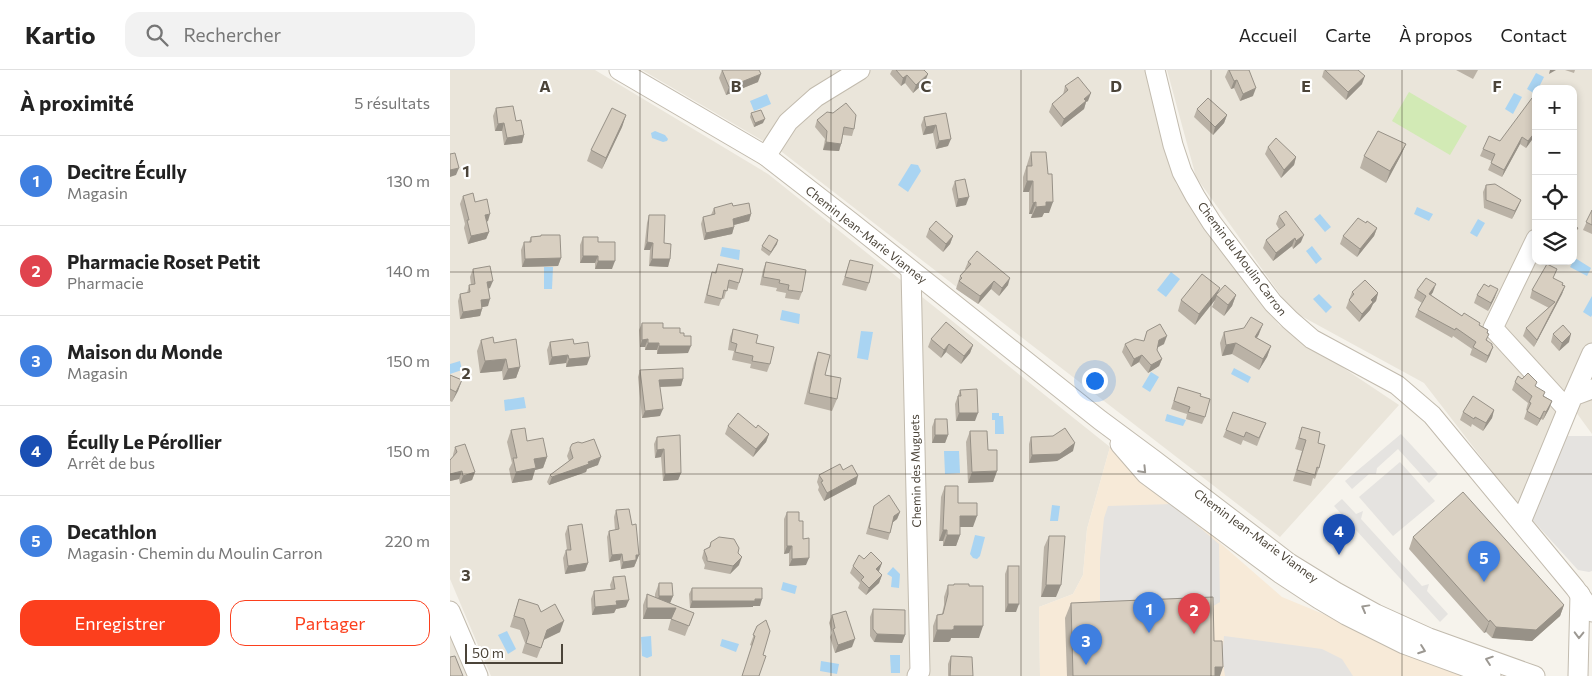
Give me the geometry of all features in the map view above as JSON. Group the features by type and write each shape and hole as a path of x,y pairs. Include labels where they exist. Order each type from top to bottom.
{"street":[{"name":"Chemin Jean-Marie Vianney","path":"619,70 766,156 1100,420 1154,460 1267,555 1346,615 1404,644 1491,676"},
{"path":"766,156 788,122 816,97 860,70"},
{"name":"Chemin du Moulin Carron","path":"1157,71 1173,145 1182,172 1212,223 1273,303 1312,339 1397,384 1432,416 1521,522 1586,589 1592,612"},
{"path":"1532,247 1493,328 1570,402"},
{"name":"Chemin des Muguets","path":"911,270 919,674"},
{"path":"1521,522 1592,353"},
{"path":"1570,402 1592,389"},
{"name":"Chemin Jean-Marie Vianney","path":"1285,569 1429,638 1535,676"},
{"path":"1578,676 1586,589"},
{"path":"450,611 478,676"}],"shaded area":[{"path":"450,70 595,70 768,174 1110,447 1087,529 1083,575 1073,594 1039,607 1040,676 491,676 450,579"},
{"path":"642,70 1149,70 1176,184 1279,325 1399,405 1280,537 782,152"},
{"path":"1167,70 1592,70 1592,434 1565,397 1518,505 1424,383 1292,311 1196,177"},
{"path":"1401,434 1438,474 1429,483 1398,449 1377,468 1376,474 1369,474 1352,489 1345,481"},
{"path":"1562,436 1592,436 1592,571 1589,572 1578,570 1528,515"},
{"path":"1110,447 1282,597 1474,676 1040,676 1039,607 1073,594 1083,575 1087,529"},
{"path":"1400,462 1435,501 1393,536 1359,497"},
{"path":"1342,499 1356,514 1363,511 1361,519 1422,586 1429,584 1427,591 1448,614 1440,622 1334,506"},
{"path":"1172,504 1219,544 1220,602 1210,608 1100,611 1100,558 1104,518 1108,506"},
{"path":"450,631 468,676 450,676"},
{"path":"1224,636 1322,649 1342,659 1353,676 1225,676 1222,656"}],"green space":[{"path":"1409,92 1467,126 1450,155 1392,121"}],"water":[{"path":"1536,73 1544,77 1540,85 1532,85 1532,92 1527,89"},
{"path":"1514,93 1522,97 1513,114 1505,109"},
{"path":"767,94 771,104 754,111 750,101"},
{"path":"655,131 665,135 668,139 667,141 663,142 652,138 651,133"},
{"path":"911,164 918,165 921,171 908,192 898,185"},
{"path":"1417,207 1433,214 1429,221 1414,214"},
{"path":"1320,214 1331,227 1325,232 1314,219"},
{"path":"1478,219 1485,223 1477,237 1470,233"},
{"path":"1312,246 1322,259 1316,264 1306,251"},
{"path":"722,247 740,250 739,260 720,256"},
{"path":"1577,259 1591,268 1587,276 1570,267 1571,265 1577,265"},
{"path":"544,267 553,267 552,289 544,289"},
{"path":"1171,272 1180,279 1166,297 1157,290"},
{"path":"1319,294 1332,307 1326,313 1313,299"},
{"path":"1592,296 1592,315 1591,317 1583,312"},
{"path":"782,310 800,314 799,324 780,320"},
{"path":"861,331 873,332 868,360 857,358"},
{"path":"460,361 462,370 450,374 450,364"},
{"path":"1234,368 1251,377 1248,383 1231,374"},
{"path":"1151,372 1159,377 1150,392 1142,387"},
{"path":"524,397 526,408 505,411 504,400"},
{"path":"992,413 999,413 999,416 1003,416 1004,434 995,434 995,420 992,420"},
{"path":"1167,414 1186,420 1183,426 1165,421"},
{"path":"944,451 959,451 960,473 945,474"},
{"path":"1052,505 1060,506 1058,521 1050,521"},
{"path":"975,535 985,537 980,556 977,559 973,558 970,554"},
{"path":"893,567 900,574 899,588 891,587 892,577 887,574"},
{"path":"783,582 797,586 795,594 781,590"},
{"path":"507,631 516,649 508,654 498,635"},
{"path":"651,636 652,656 647,658 642,656 641,637"},
{"path":"722,639 739,644 736,652 720,646"},
{"path":"890,655 900,655 900,673 891,673"},
{"path":"821,661 839,664 837,674 820,671"}],"building":[{"path":"722,70 759,70 761,74 729,87"},
{"path":"896,70 924,70 928,74 916,85 907,75 903,78"},
{"path":"1229,70 1249,70 1256,88 1243,94 1237,80 1234,81"},
{"path":"1325,70 1358,70 1365,76 1348,92"},
{"path":"1078,77 1091,93 1084,99 1086,101 1064,119 1052,104 1068,90 1065,86"},
{"path":"1208,98 1227,115 1215,127 1197,109"},
{"path":"1532,98 1532,136 1528,141 1522,137 1504,170 1491,163 1495,154 1483,149 1489,136 1500,141"},
{"path":"846,103 856,115 854,129 844,127 841,144 826,142 827,131 817,120 827,112 833,113"},
{"path":"513,106 516,121 521,120 524,135 507,138 504,123 498,124 496,108"},
{"path":"612,108 626,115 606,158 591,150"},
{"path":"761,110 765,119 755,123 751,113"},
{"path":"946,113 951,139 939,141 936,125 926,127 924,117"},
{"path":"1378,131 1406,144 1390,171 1364,156"},
{"path":"1276,138 1296,157 1284,170 1268,147"},
{"path":"1031,152 1046,152 1048,174 1052,174 1053,202 1046,202 1046,206 1036,207 1036,202 1033,203 1033,181 1027,181 1027,166 1032,166"},
{"path":"455,153 459,168 450,170 450,154"},
{"path":"965,179 969,197 958,199 955,181"},
{"path":"1495,184 1521,200 1515,211 1486,200 1486,185"},
{"path":"473,193 475,202 487,199 490,214 485,215 489,232 471,236 463,196"},
{"path":"732,203 733,206 749,203 751,214 733,219 734,227 706,233 703,217 715,214 714,208"},
{"path":"1592,210 1592,225 1586,222"},
{"path":"1286,211 1304,235 1296,241 1295,238 1276,253 1266,240 1285,225 1279,216"},
{"path":"649,215 665,215 664,243 671,244 670,259 652,259 653,243 647,242"},
{"path":"1358,218 1366,223 1367,221 1377,228 1360,249 1343,236"},
{"path":"936,221 953,236 946,244 929,229"},
{"path":"560,235 561,258 525,259 524,242 531,242 531,237"},
{"path":"769,235 778,240 771,252 762,246"},
{"path":"583,237 598,237 598,242 615,242 615,261 598,261 598,256 583,256"},
{"path":"977,251 1010,278 1002,288 994,281 980,296 959,281 962,278 960,276 971,264 968,262"},
{"path":"850,260 873,265 869,283 845,277"},
{"path":"766,262 806,270 802,292 788,290 789,285 779,283 780,280 763,277"},
{"path":"718,264 743,269 739,283 729,280 727,291 724,290 722,299 707,295 712,272 716,273"},
{"path":"1546,265 1557,269 1553,278 1565,286 1537,340 1526,328 1555,302 1532,290"},
{"path":"490,266 493,281 487,282 490,299 481,300 482,309 463,312 460,294 470,292 469,285 475,284 473,269"},
{"path":"1202,274 1220,288 1199,314 1181,300"},
{"path":"1426,278 1436,284 1429,294 1462,316 1464,313 1488,330 1487,333 1489,334 1486,340 1493,347 1488,356 1473,347 1476,342 1456,328 1455,330 1418,310 1426,296 1417,290"},
{"path":"1365,280 1378,293 1362,314 1349,300 1354,294 1352,292"},
{"path":"1484,284 1498,289 1491,303 1477,295"},
{"path":"1225,285 1236,295 1228,305 1216,295"},
{"path":"1251,317 1263,324 1255,337 1271,346 1263,359 1236,343 1226,345 1224,332 1244,328"},
{"path":"946,322 973,345 964,356 949,344 944,350 931,339"},
{"path":"642,323 663,323 663,328 680,328 680,333 684,333 684,336 691,336 691,346 659,346 659,343 648,343 648,339 642,340"},
{"path":"1160,324 1167,336 1159,340 1157,350 1162,359 1151,365 1142,355 1134,359 1125,344 1135,339 1144,341 1147,331"},
{"path":"1563,325 1571,334 1562,343 1553,334"},
{"path":"733,329 758,335 756,343 774,347 770,364 752,361 753,356 735,352 737,344 731,342"},
{"path":"493,337 494,343 516,339 520,367 508,369 506,359 485,361 481,340"},
{"path":"573,339 574,344 588,342 590,357 569,359 568,355 552,357 550,342"},
{"path":"818,352 830,355 825,375 841,378 837,399 809,393"},
{"path":"683,368 683,379 659,380 663,409 645,411 640,370"},
{"path":"1528,373 1537,382 1535,386 1545,392 1543,396 1552,401 1540,419 1527,411 1532,396 1515,382 1518,376 1522,379"},
{"path":"450,375 462,380 456,392 450,389"},
{"path":"1178,387 1201,394 1200,396 1210,399 1205,417 1188,412 1190,407 1174,401"},
{"path":"977,389 978,413 959,413 958,396 961,396 960,390"},
{"path":"1473,396 1494,410 1486,423 1475,417 1474,419 1463,412"},
{"path":"1233,412 1266,423 1259,438 1246,432 1244,437 1226,430"},
{"path":"738,413 756,428 758,425 769,434 756,449 728,426"},
{"path":"935,419 947,419 948,435 935,435"},
{"path":"1302,427 1320,432 1318,443 1325,445 1319,468 1317,467 1315,475 1297,470 1306,440 1299,438"},
{"path":"525,428 527,441 543,438 547,457 534,459 536,468 516,472 513,458 517,458 511,430"},
{"path":"1065,428 1075,443 1060,454 1032,455 1031,437 1053,436"},
{"path":"970,431 987,431 988,450 997,450 997,471 972,472"},
{"path":"680,435 681,473 665,474 664,449 657,450 657,437"},
{"path":"594,439 601,457 588,462 589,464 552,477 550,475 573,458 570,448 572,444"},
{"path":"465,444 475,472 463,476 462,471 450,474 450,460 457,452 455,447"},
{"path":"840,464 843,470 852,465 858,476 827,493 819,475"},
{"path":"945,486 958,486 958,503 977,503 977,516 960,516 960,535 947,535 947,530 943,530"},
{"path":"1463,492 1564,605 1536,630 1496,627 1490,620 1489,622 1413,537"},
{"path":"889,495 900,512 894,516 890,533 869,528 874,506"},
{"path":"629,509 632,525 636,524 639,555 636,555 636,560 623,562 622,554 612,555 609,531 619,529 616,510"},
{"path":"787,512 799,512 799,521 803,521 803,539 809,538 809,558 792,559 792,546 787,546"},
{"path":"582,524 588,563 568,566 566,550 571,550 568,526"},
{"path":"1049,536 1065,536 1061,585 1046,585"},
{"path":"719,537 734,539 739,548 738,553 742,557 733,566 707,561 704,550 710,547 711,542"},
{"path":"871,552 882,563 876,569 882,575 869,588 861,580 864,577 853,566 859,555 864,559"},
{"path":"1008,566 1019,566 1019,604 1008,604"},
{"path":"625,576 629,600 616,601 617,605 595,607 594,591 615,589 613,577"},
{"path":"659,583 672,583 673,596 659,596"},
{"path":"948,585 983,586 983,626 954,626 952,630 937,630 937,615 943,614 948,594"},
{"path":"692,588 762,588 762,599 755,599 755,601 692,601"},
{"path":"647,594 694,613 689,626 671,619 676,608 647,608"},
{"path":"1213,597 1214,641 1222,641 1223,667 1215,667 1215,676 1073,676 1071,603"},
{"path":"519,599 538,605 541,612 555,604 564,621 547,630 541,648 526,643 529,633 524,619 514,616"},
{"path":"873,609 905,610 905,635 877,634 873,629"},
{"path":"846,611 855,639 838,645 833,629 835,628 832,615"},
{"path":"766,620 770,631 763,655 766,656 759,676 742,676 755,636 753,635 757,626"},
{"path":"455,656 463,676 450,676 450,657"},
{"path":"951,656 972,657 973,676 950,676"}],"place":[{"name":"Écully Le Pérollier","path":"1339,555"},
{"name":"Decathlon","path":"1484,582"},
{"name":"Decitre Écully","path":"1149,633"},
{"name":"Pharmacie Roset Petit","path":"1194,634"},
{"name":"Maison du Monde","path":"1086,665"}]}
